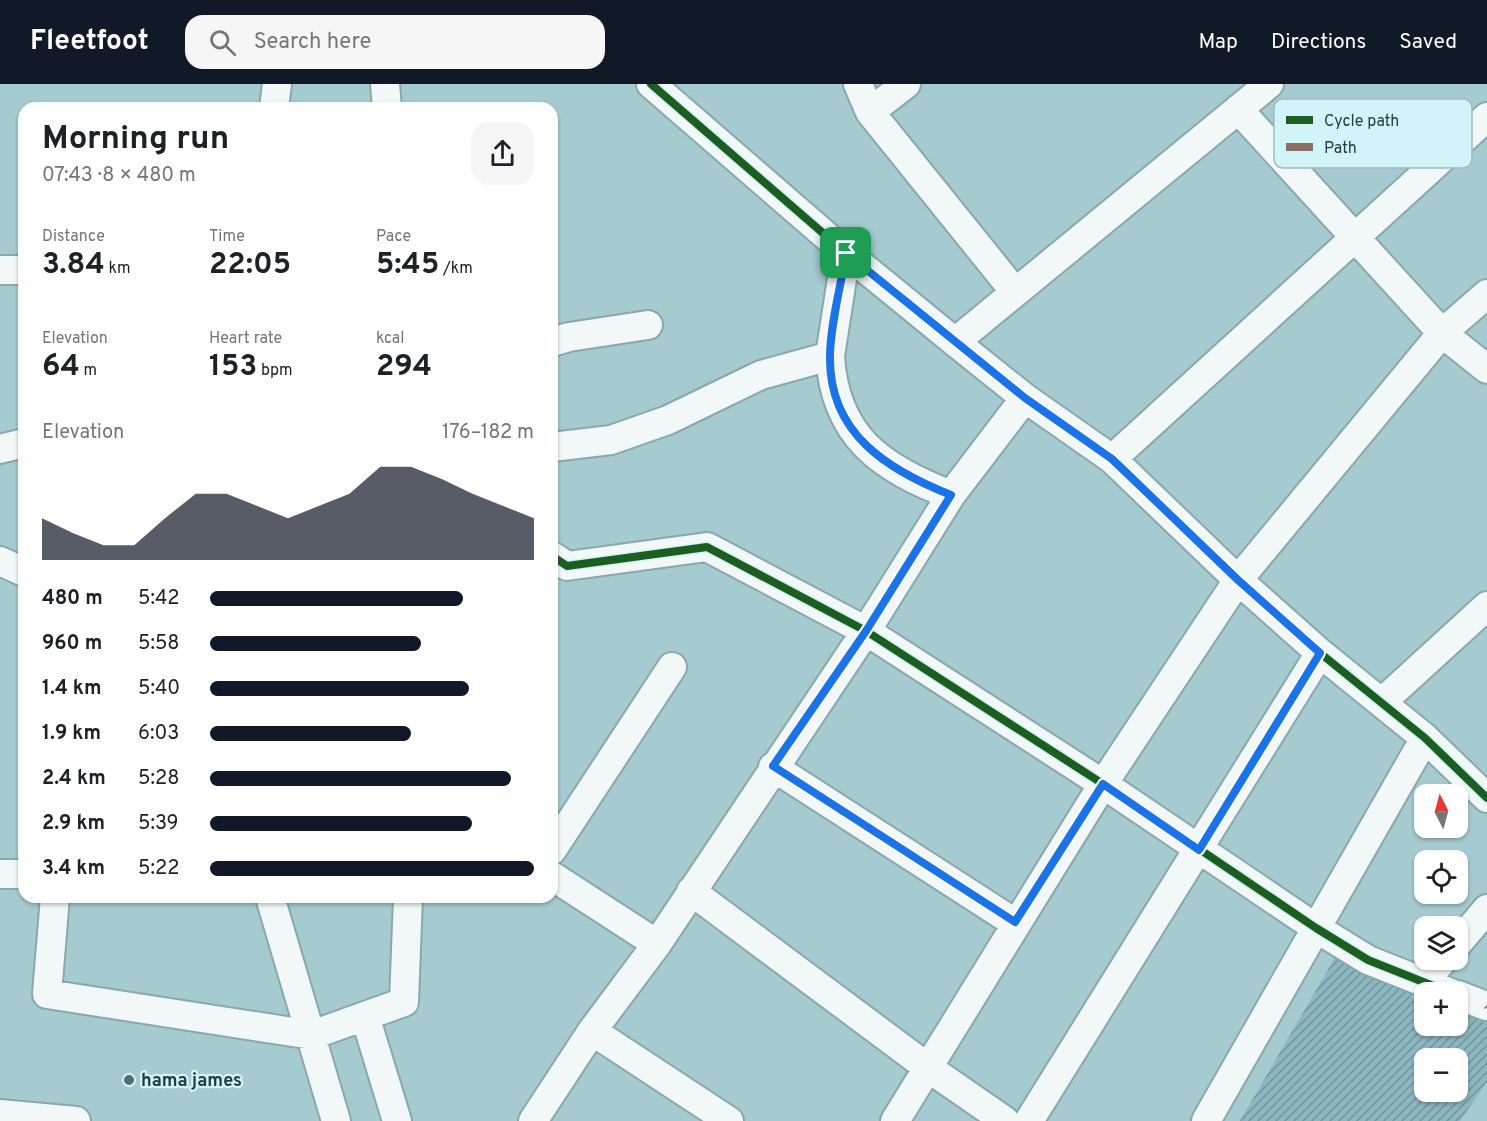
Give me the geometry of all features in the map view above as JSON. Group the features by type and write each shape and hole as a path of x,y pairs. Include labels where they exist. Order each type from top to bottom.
{"street":[{"path":"275,102 277,84"},
{"path":"385,84 386,102"},
{"path":"651,84 846,253 955,342 1025,398 1112,459 1238,580 1320,653 1425,738 1487,798"},
{"path":"858,84 870,112 1015,292"},
{"path":"870,112 906,84"},
{"path":"955,342 1269,84"},
{"path":"1238,109 1274,149"},
{"path":"1472,131 1487,117"},
{"path":"1292,168 1442,333 1487,369"},
{"path":"1112,459 1432,168"},
{"path":"846,253 830,356 835,396 844,416 863,443 897,471 951,495"},
{"path":"0,270 18,270"},
{"path":"895,1121 1015,922 1238,580 1442,333 1487,294"},
{"path":"558,340 648,326"},
{"path":"558,446 611,440 668,420 761,375 830,356"},
{"path":"533,1121 592,1031 657,944 773,766 866,631 951,495 1025,398"},
{"path":"0,449 18,444"},
{"path":"558,560 567,566 706,547 866,631 1103,784 1316,928 1368,960 1421,982"},
{"path":"0,561 18,569"},
{"path":"1382,702 1487,606"},
{"path":"1029,1121 1320,653"},
{"path":"558,841 672,667"},
{"path":"1206,1121 1425,738"},
{"path":"773,766 1015,922"},
{"path":"0,874 18,874"},
{"path":"558,880 657,944"},
{"path":"691,891 927,1067 1005,1121"},
{"path":"55,903 47,994 312,1035 404,1002 408,903"},
{"path":"272,903 336,1121"},
{"path":"1468,931 1487,909"},
{"path":"1424,982 1434,970"},
{"path":"1468,1000 1486,1006"},
{"path":"364,1016 397,1121"},
{"path":"592,1031 729,1121"},
{"path":"0,1114 76,1121"}],"building":[{"path":"1336,956 1414,985 1411,997 1414,998 1414,1036 1468,1036 1468,1009 1487,1015 1487,1082 1460,1121 1240,1121"}],"cycle path":[{"path":"651,84 846,253 955,342 1025,398 1112,459 1238,580 1320,653 1425,738 1487,798"},
{"path":"558,560 567,566 707,547 866,631 1103,784 1316,928 1368,960 1423,982"}],"place":[{"name":"hama james","path":"129,1080"}],"route":[{"path":"846,253 1025,398 1112,459 1238,580 1320,653 1199,850 1103,784 1015,922 773,766 866,631 951,495 905,476 874,454 851,429 835,396 830,356 846,253"}]}
